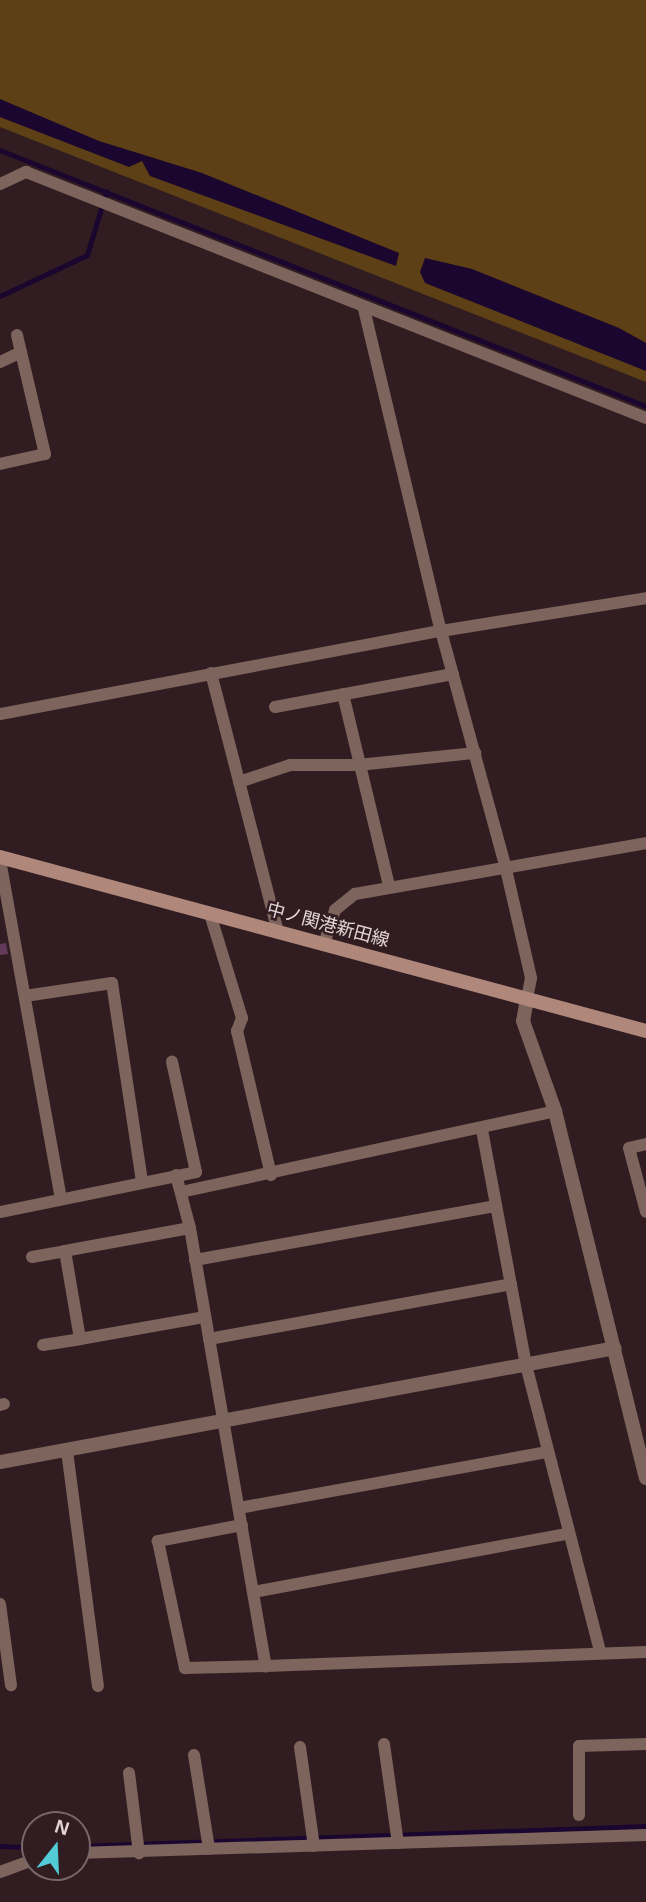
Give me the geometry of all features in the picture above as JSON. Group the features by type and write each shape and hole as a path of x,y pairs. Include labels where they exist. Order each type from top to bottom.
{"main road":[{"name":"中ノ関港新田線","path":"0,858 646,1031"}],"street":[{"path":"0,184 26,172 364,309 646,418"},
{"path":"364,309 441,631 505,865 531,978 523,1021 555,1111 645,1470"},
{"path":"0,464 45,454 18,335"},
{"path":"0,362 21,352"},
{"path":"0,714 441,631 646,598"},
{"path":"211,673 278,932"},
{"path":"275,707 453,674"},
{"path":"344,694 358,765 389,886"},
{"path":"239,782 290,765 358,765 475,753"},
{"path":"324,944 335,910 355,894 505,865 646,843"},
{"path":"0,858 61,1199"},
{"path":"210,914 242,1018 237,1031 271,1175"},
{"path":"25,996 112,983 142,1182"},
{"path":"0,1212 196,1171 172,1062"},
{"path":"181,1192 482,1130 555,1111"},
{"path":"482,1130 526,1365 567,1534 600,1652"},
{"path":"646,1144 629,1148 646,1212"},
{"path":"176,1175 190,1228 266,1666"},
{"path":"195,1260 496,1206"},
{"path":"32,1257 190,1228"},
{"path":"65,1251 80,1339"},
{"path":"209,1339 511,1284"},
{"path":"43,1345 205,1317"},
{"path":"0,1462 615,1348"},
{"path":"66,1451 98,1686"},
{"path":"239,1508 546,1452"},
{"path":"242,1525 158,1541 185,1668 646,1652"},
{"path":"253,1592 567,1534"},
{"path":"0,1604 11,1685"},
{"path":"384,1744 398,1843"},
{"path":"579,1815 579,1746 646,1744"},
{"path":"300,1746 314,1846"},
{"path":"194,1755 209,1849"},
{"path":"129,1773 139,1853"},
{"path":"91,1853 646,1835"},
{"path":"0,1872 21,1864"}],"shaded area":[{"path":"0,0 646,0 646,382 0,127"},
{"path":"0,99 99,141 202,173 399,253 396,266 150,176 142,161 129,167 0,117"},
{"path":"425,258 472,269 619,328 646,343 646,371 425,283 420,272"}],"building":[{"path":"6,943 8,954 0,955 0,944"}],"waterway":[{"path":"0,150 646,406"},
{"path":"0,296 87,255 106,192"},
{"path":"91,1846 646,1826"},
{"path":"0,1846 21,1847"}]}
